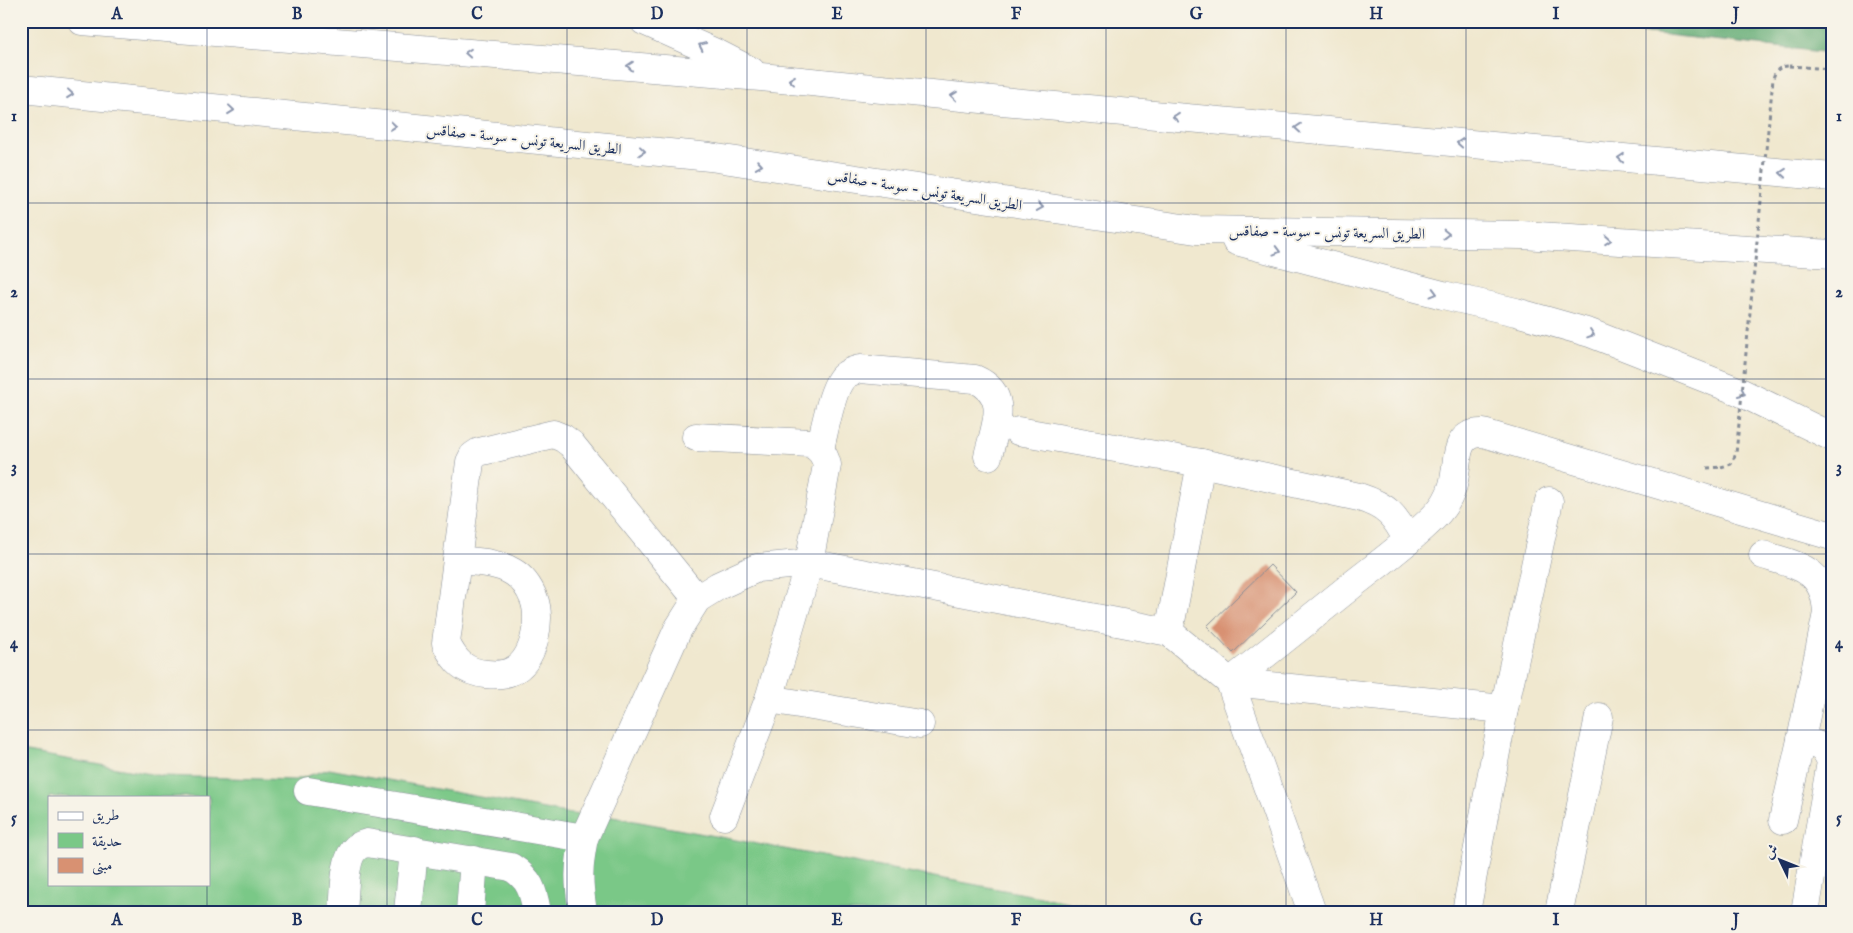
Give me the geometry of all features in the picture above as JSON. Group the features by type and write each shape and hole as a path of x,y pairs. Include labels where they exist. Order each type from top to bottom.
{"main road":[{"path":"82,21 761,77 1832,177"},
{"path":"644,21 718,54 761,77"},
{"name":"الطريق السريعة تونس - سوسة - صفاقس","path":"21,89 710,157 1196,230 1522,235 1832,254"},
{"path":"1196,230 1443,295 1516,312 1590,333 1738,391 1832,437"},
{"path":"820,449 836,389 841,379 850,372 860,369 975,379 986,384 994,392 998,403 988,456"},
{"path":"1018,431 1200,462 1374,502 1387,509 1398,520 1408,541"},
{"path":"1230,682 1408,541 1439,512 1447,500 1453,484 1462,440 1468,434 1475,432 1832,536"},
{"path":"457,560 470,462 474,456 479,452 553,434 571,444 697,599"},
{"path":"696,437 810,443 820,449 825,456 827,465 809,563 769,699 724,816"},
{"path":"1169,632 1200,462"},
{"path":"1466,912 1504,709 1549,501"},
{"path":"1764,555 1801,566 1813,575 1822,587 1827,613 1783,820"},
{"path":"583,912 578,881 578,866 584,838 678,628 697,599 718,586 757,568 809,563 1169,632 1230,682 1312,912"},
{"path":"1230,682 1504,709"},
{"path":"769,699 920,724"},
{"path":"1559,912 1599,717"},
{"path":"1801,740 1819,745 1825,749 1831,762 1805,912"},
{"path":"308,791 584,838"},
{"path":"343,912 350,855 357,847 367,843 511,867 529,883 537,912"},
{"path":"408,912 414,850"},
{"path":"470,912 474,860"}],"path":[{"path":"1722,468 1731,464 1736,454 1772,79 1778,69 1783,66 1832,69"}],"green space":[{"path":"1537,21 1832,21 1832,53"},
{"path":"21,751 162,776 295,780 329,769 571,814 613,817 1121,912 21,912"}],"building":[{"path":"1270,565 1296,592 1233,653 1207,626"}]}
